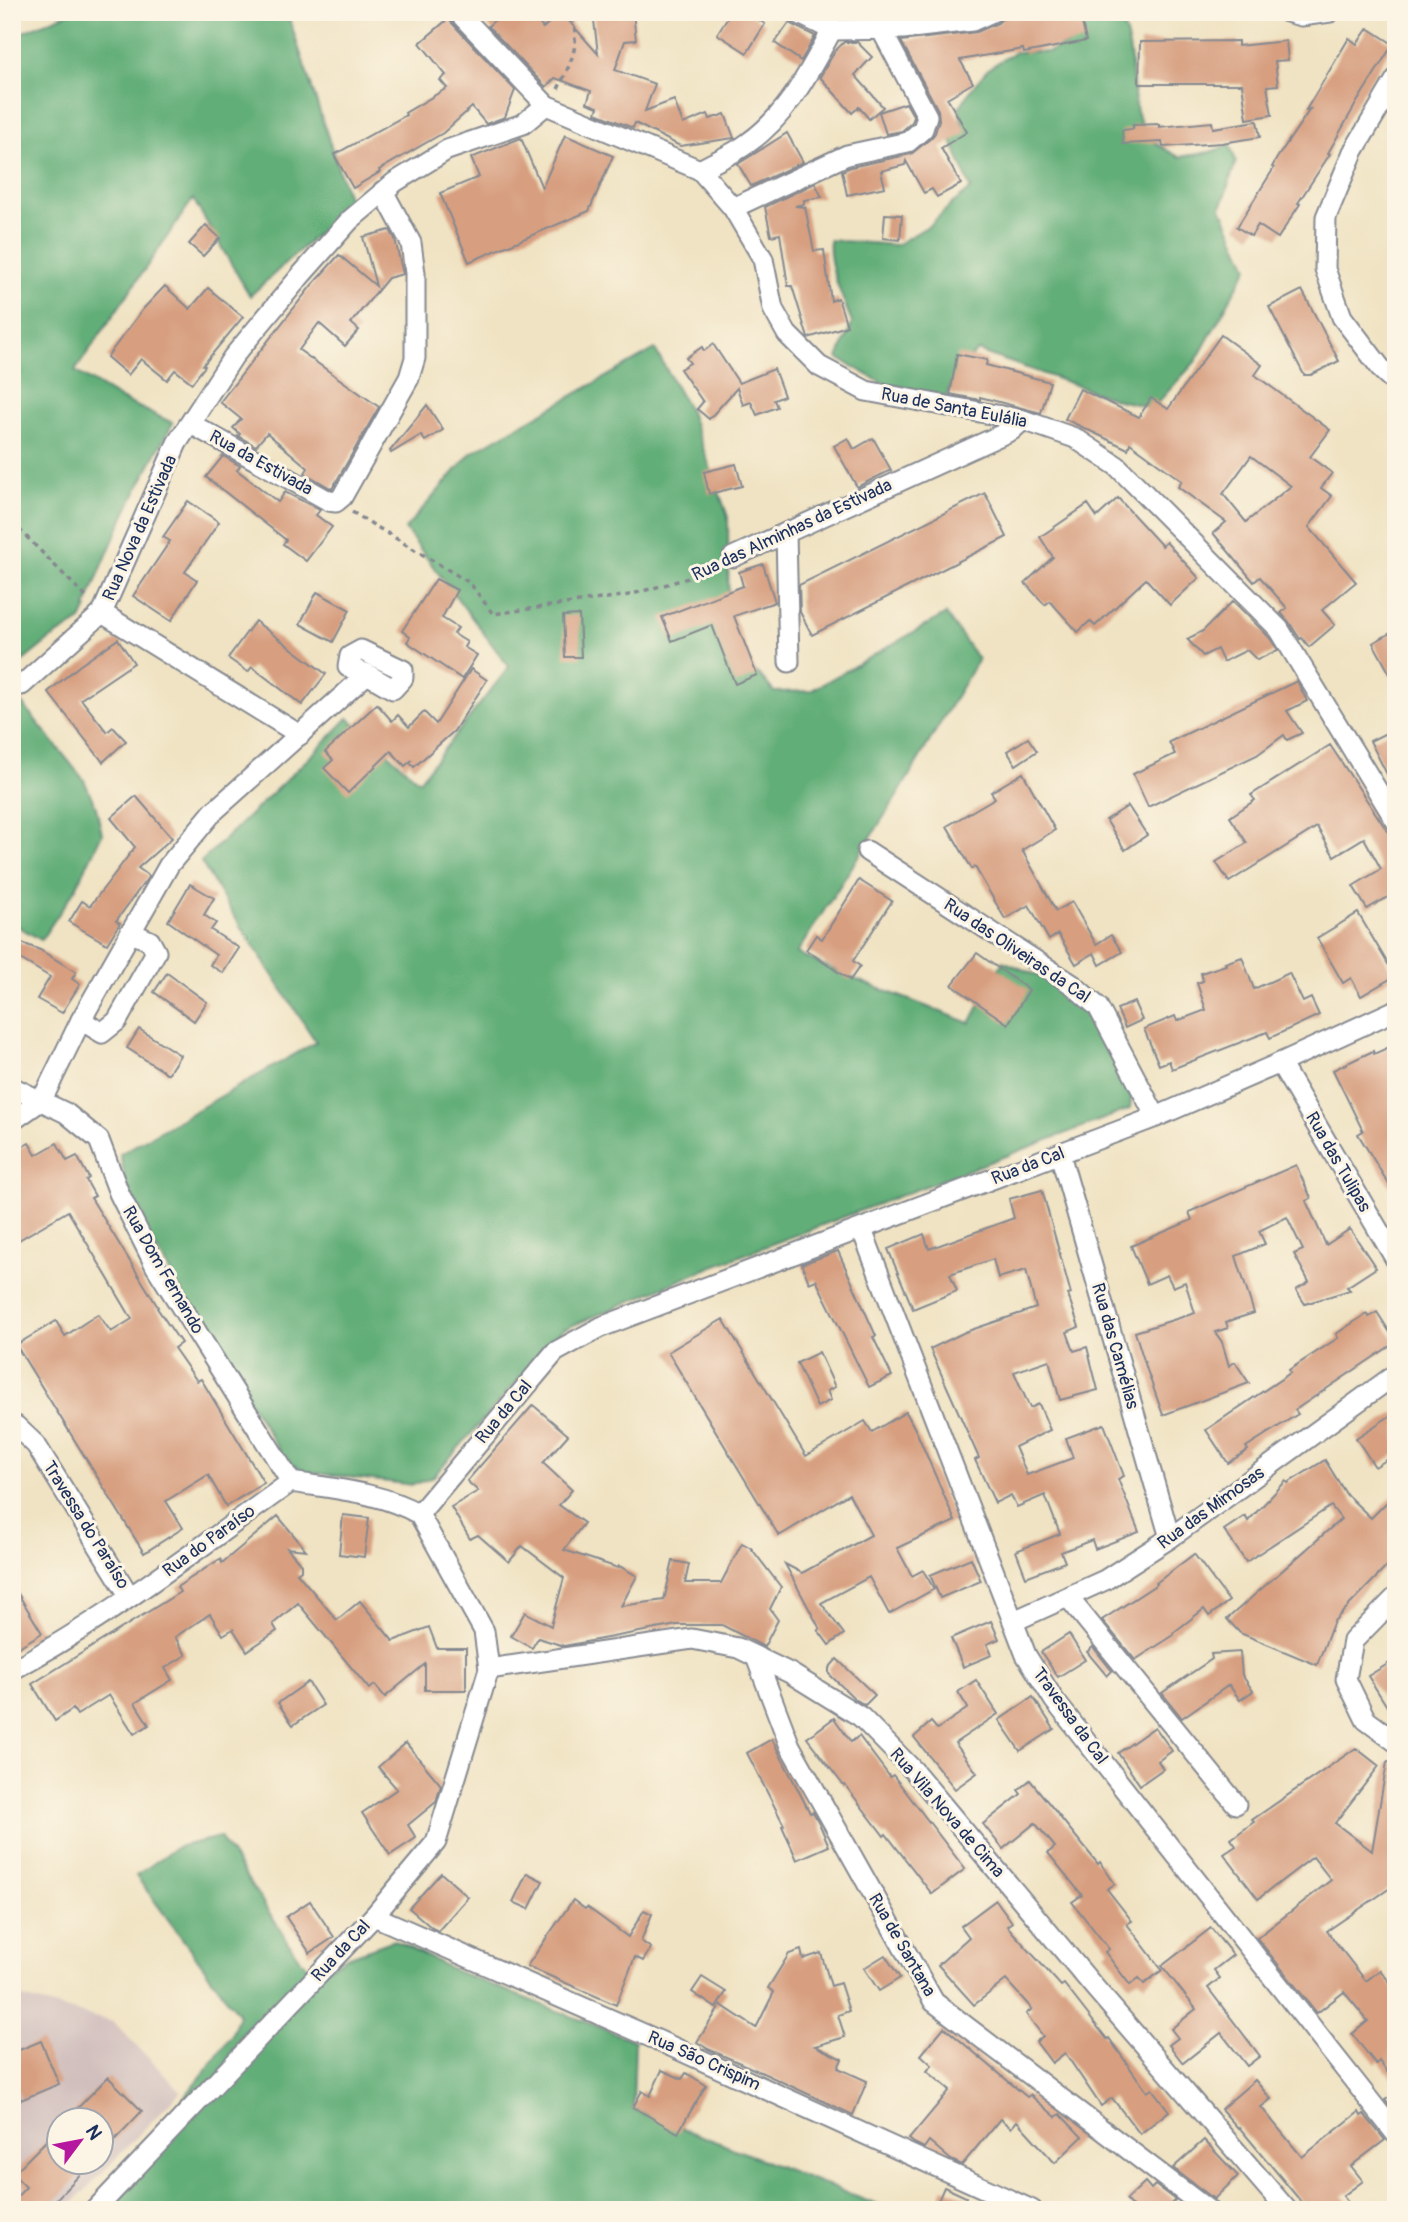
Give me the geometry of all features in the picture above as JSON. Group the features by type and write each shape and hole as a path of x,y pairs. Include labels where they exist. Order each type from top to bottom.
{"street":[{"name":"Rua de Santa Eulália","path":"458,12 546,105 700,170 733,208 763,259 772,309 787,334 820,366 866,391 1023,420 1075,438 1117,466 1279,629 1396,821"},
{"path":"795,12 832,30 903,29 972,21 992,12"},
{"path":"1287,12 1301,16 1329,12"},
{"path":"733,208 847,155 908,142 923,129 927,116 881,29"},
{"path":"700,170 748,144 780,116 804,83 832,30"},
{"path":"1396,79 1353,152 1326,217 1325,269 1342,317 1383,371 1396,383"},
{"name":"Rua da Estivada","path":"335,502 191,424 233,357 349,220 383,191 447,150 523,124 546,105"},
{"path":"335,502 342,497 409,378 415,358 415,273 411,243 383,191"},
{"name":"Rua das Alminhas da Estivada","path":"733,557 1012,430 1023,420"},
{"name":"Rua Nova da Estivada","path":"22,685 102,614 177,443 191,424"},
{"path":"786,533 789,662"},
{"path":"102,614 300,736"},
{"path":"12,1121 41,1100 81,1020 169,865 213,812 367,674"},
{"name":"Rua das Oliveiras da Cal","path":"867,851 1073,985 1098,1007 1156,1117"},
{"path":"81,1020 102,1034 117,1021 156,952 150,941 130,932"},
{"name":"Rua da Cal","path":"95,2210 374,1916 436,1842 489,1669 484,1631 419,1514 555,1352 601,1327 1156,1117 1396,1010"},
{"name":"Rua das Tulipas","path":"1280,1063 1396,1260"},
{"name":"Rua Dom Fernando","path":"12,1087 66,1113 99,1140 119,1193 156,1267 292,1482"},
{"name":"Rua das Camélias","path":"1060,1154 1170,1538"},
{"name":"Travessa da Cal","path":"862,1230 1026,1655 1054,1700 1396,2134"},
{"name":"Rua das Mimosas","path":"1014,1621 1105,1580 1170,1538 1396,1374"},
{"name":"Travessa do Paraíso","path":"12,1425 36,1445 130,1597"},
{"path":"292,1482 372,1495 401,1504 419,1514"},
{"name":"Rua do Paraíso","path":"12,1670 130,1597 292,1482"},
{"path":"1068,1597 1236,1804"},
{"path":"1396,1597 1353,1641 1346,1679 1366,1720 1396,1742"},
{"name":"Rua Vila Nova de Cima","path":"489,1669 692,1639 738,1648 790,1674 861,1717 914,1771 1095,1988 1287,2210"},
{"name":"Rua de Santana","path":"756,1657 790,1746 934,2002 1208,2210"},
{"name":"Rua São Crispim","path":"374,1916 668,2045 1032,2210"}],"path":[{"path":"546,105 558,90 575,54 577,31 571,12"},
{"name":"Rua das Alminhas da Estivada","path":"335,502 470,583 493,614 629,595 702,575 733,557"},
{"path":"12,522 102,614"}],"shaded area":[{"path":"12,1995 113,2022 181,2091 116,2158 116,2106 46,2106 46,2176 99,2176 66,2210 12,2210"}],"green space":[{"path":"71,12 287,12 350,204 250,296 193,199 75,371 123,400 173,423 126,513 81,620 49,640 12,670 12,34"},
{"path":"1086,12 1115,12 1123,27 1131,59 1137,110 1151,139 1179,157 1210,152 1230,145 1236,161 1221,208 1248,267 1196,361 1153,408 1118,400 978,351 959,367 946,397 882,383 838,358 852,323 833,271 830,240 896,245 930,225 971,189 951,139 964,131 959,108 989,68 1015,52 1048,52 1073,42"},
{"path":"655,349 690,412 728,517 729,657 759,674 774,692 810,691 946,614 978,659 899,793 797,953 849,977 970,1023 1003,961 1075,991 1088,1009 1132,1093 1130,1109 711,1267 562,1330 433,1477 413,1485 307,1472 286,1462 132,1209 120,1154 316,1042 201,862 348,718 419,781 509,667 405,529 471,453"},
{"path":"12,691 84,780 96,807 102,834 76,888 41,940 12,923"},
{"path":"220,1837 298,1957 315,1975 347,1957 394,1940 458,1972 635,2041 633,2109 890,2210 94,2210 208,2068 231,2036 239,2015 136,1876 177,1847"}],"building":[{"path":"504,12 529,12 543,28 561,12 598,54 593,12 633,12 636,40 625,41 615,70 655,84 645,111 674,100 683,124 708,114 710,119 725,114 734,138 680,146 635,123 633,128 596,113 598,107 587,103 591,91 555,78 546,87 488,26"},
{"path":"731,12 746,12 765,24 747,53 717,34"},
{"path":"1004,12 1013,12 1013,18 1044,12 1080,12 1086,41 1024,53 1023,49 960,60 973,83 947,98 967,132 941,148 961,184 937,197 932,189 924,193 906,161 905,165 881,171 885,187 847,195 842,171 911,154 935,133 939,120 938,110 901,41 977,32 998,23"},
{"path":"448,19 515,90 505,117 486,124 472,107 443,133 353,188 334,155 406,115 405,113 447,88 440,80 446,75 420,43"},
{"path":"789,23 815,36 801,61 775,43"},
{"path":"1368,28 1393,44 1278,238 1258,225 1251,236 1237,227 1274,168 1272,167 1277,158 1310,109 1306,110 1349,38 1357,44"},
{"path":"1238,41 1238,46 1286,41 1288,60 1275,61 1278,85 1267,86 1272,115 1247,119 1242,84 1139,84 1140,42"},
{"path":"844,42 857,42 872,57 855,75 883,107 869,119 859,107 852,113 820,77 835,51"},
{"path":"906,103 914,117 912,122 902,131 886,134 879,112"},
{"path":"1257,121 1260,137 1163,147 1162,142 1123,144 1122,130 1133,129 1133,125 1159,124 1159,127 1212,122 1213,128"},
{"path":"787,133 803,162 751,186 738,164"},
{"path":"565,135 613,156 589,211 469,262 440,193 479,177 471,158 521,138 542,188"},
{"path":"815,183 822,197 804,200 804,204 795,206 805,207 814,251 824,250 831,301 838,298 847,326 808,338 792,286 788,286 780,234 771,236 765,207"},
{"path":"885,214 902,215 900,240 883,238"},
{"path":"206,225 220,238 203,256 189,244"},
{"path":"390,230 395,239 403,274 388,278 351,323 359,330 345,346 319,323 299,350 379,407 332,489 305,473 308,468 267,433 256,446 238,436 240,434 233,428 241,419 220,402 312,285 339,255 376,286 363,237"},
{"path":"165,286 190,309 208,288 243,317 203,365 205,366 192,383 175,370 167,380 141,359 128,375 107,357 143,309"},
{"path":"1302,290 1339,361 1311,375 1304,375 1269,307"},
{"path":"1221,335 1262,365 1255,375 1330,430 1310,457 1332,473 1321,488 1332,496 1309,527 1356,582 1322,610 1335,625 1309,647 1281,613 1287,608 1260,577 1254,582 1213,533 1226,522 1178,487 1182,481 1130,443 1128,449 1065,419 1080,389 1139,417 1151,398 1168,409","holes":["1251,456 1291,486 1246,522 1223,494"]},
{"path":"713,344 739,383 774,369 784,396 774,400 777,407 757,415 751,402 743,405 737,388 709,419 697,409 703,402 680,369 690,363 686,358 702,347 704,351"},
{"path":"957,354 987,360 986,365 1050,382 1041,413 980,397 980,400 950,394"},
{"path":"427,405 443,430 425,441 421,435 391,453 390,451"},
{"path":"848,438 854,449 873,438 891,470 857,487 834,446"},
{"path":"223,456 240,466 237,470 278,502 285,492 320,510 316,515 332,527 306,561 283,544 286,540 206,477"},
{"path":"736,464 742,486 709,494 704,472"},
{"path":"985,493 1007,537 812,635 800,612 799,585"},
{"path":"1118,498 1162,546 1166,542 1199,578 1170,605 1146,579 1095,626 1090,621 1078,632 1050,601 1045,605 1025,583 1053,557 1040,537 1088,504 1097,517"},
{"path":"188,501 219,522 185,572 197,580 171,621 133,596 170,541 163,537"},
{"path":"763,564 775,602 734,616 757,675 735,684 712,625 672,641 662,617 743,586 739,572"},
{"path":"436,579 457,590 442,618 458,628 454,634 467,642 464,647 477,655 462,679 407,642 410,637 402,631"},
{"path":"317,592 350,610 333,642 300,624"},
{"path":"1233,601 1269,637 1278,650 1257,660 1247,650 1223,662 1217,649 1203,656 1187,639 1203,631"},
{"path":"579,615 581,657 565,657 563,616"},
{"path":"255,621 326,674 302,705 252,667 248,672 228,658"},
{"path":"1396,630 1396,685 1373,643"},
{"path":"118,639 134,663 81,699 107,732 113,727 126,741 103,762 48,692"},
{"path":"471,669 487,680 454,731 414,767 410,763 412,760 405,766 391,751 348,793 324,768 333,760 325,752 377,704 392,721 398,715 409,727 424,712 436,724"},
{"path":"1297,681 1307,701 1287,711 1302,733 1287,740 1284,735 1257,755 1148,807 1133,774 1175,754 1169,742"},
{"path":"1396,728 1396,792 1370,741"},
{"path":"1028,738 1037,751 1016,765 1007,751"},
{"path":"1330,745 1396,844 1396,894 1367,909 1353,886 1381,869 1364,838 1334,856 1317,827 1229,882 1216,862 1247,843 1230,817 1255,800 1251,795"},
{"path":"1023,773 1055,830 1022,850 1056,911 1072,902 1096,944 1111,935 1122,952 1100,965 1094,953 1076,964 1058,934 1049,940 1029,905 1005,919 947,826 995,798 991,792"},
{"path":"136,796 172,838 138,868 149,876 116,921 120,923 107,944 69,922 82,901 90,906 135,847 111,818"},
{"path":"1128,806 1147,835 1125,850 1106,820"},
{"path":"859,880 892,901 853,961 860,966 850,980 806,950 816,935 822,939"},
{"path":"190,884 214,898 204,915 216,923 211,930 239,948 223,973 210,965 216,955 168,921"},
{"path":"1358,913 1395,976 1361,996 1351,978 1343,983 1317,938"},
{"path":"12,939 40,950 76,972 72,979 80,984 62,1013 37,999 50,977 12,954"},
{"path":"977,953 1029,990 1008,1024 952,985"},
{"path":"1242,957 1254,989 1289,973 1303,1002 1311,998 1319,1015 1270,1038 1267,1032 1172,1069 1169,1061 1159,1065 1144,1029 1175,1016 1177,1021 1206,1010 1197,983 1203,981 1201,973"},
{"path":"167,973 207,1002 194,1021 154,992"},
{"path":"1134,1002 1142,1020 1125,1028 1117,1009"},
{"path":"139,1029 180,1055 168,1074 127,1048"},
{"path":"1396,1044 1396,1196 1358,1134 1363,1131 1333,1070 1373,1051 1374,1054"},
{"path":"29,1143 36,1155 57,1143 67,1161 77,1156 95,1196 91,1198 181,1343 174,1348 197,1381 201,1379 264,1483 226,1506 208,1475 166,1501 183,1528 144,1553 16,1345 56,1321 65,1336 98,1314 111,1332 132,1319 68,1211 12,1244 12,1153"},
{"path":"1296,1165 1311,1198 1306,1201 1326,1245 1350,1229 1376,1268 1347,1287 1350,1290 1305,1304 1296,1290 1309,1282 1294,1254 1303,1250 1287,1217 1259,1231 1265,1244 1236,1256 1254,1313 1226,1322 1228,1328 1215,1332 1222,1342 1229,1366 1235,1362 1249,1383 1163,1415 1135,1332 1195,1313 1185,1282 1173,1287 1167,1275 1147,1284 1131,1246 1192,1220 1189,1212"},
{"path":"1042,1190 1071,1294 1068,1295 1079,1327 1067,1332 1074,1351 1087,1347 1098,1390 1060,1400 1049,1360 1014,1372 1030,1408 1039,1404 1050,1430 1015,1447 1027,1475 1073,1458 1066,1438 1104,1424 1124,1476 1118,1479 1139,1532 1095,1549 1092,1540 1061,1552 1065,1562 1026,1577 1016,1551 1060,1534 1045,1495 1017,1507 1011,1495 995,1503 975,1460 979,1458 930,1349 965,1332 1036,1308 1026,1270 998,1278 993,1259 950,1274 957,1291 913,1309 888,1249 924,1234 929,1249 1014,1218 1009,1199"},
{"path":"838,1251 892,1376 869,1387 816,1280 809,1283 802,1264"},
{"path":"1377,1312 1396,1342 1295,1410 1298,1414 1246,1447 1248,1450 1228,1463 1206,1430 1338,1338 1336,1334 1366,1314 1369,1317"},
{"path":"723,1319 806,1456 865,1421 872,1432 906,1412 955,1521 897,1548 912,1576 923,1570 934,1589 889,1614 869,1577 821,1603 844,1634 829,1645 818,1630 820,1629 785,1564 802,1573 871,1535 849,1494 779,1536 668,1352"},
{"path":"819,1352 835,1387 827,1391 831,1400 817,1407 797,1363"},
{"path":"533,1405 568,1435 543,1463 572,1490 559,1505 584,1523 564,1550 618,1568 619,1566 637,1576 621,1606 664,1600 673,1561 689,1564 685,1583 721,1583 742,1543 751,1548 781,1587 770,1609 778,1620 764,1647 722,1625 677,1625 564,1646 538,1638 532,1648 511,1636 525,1612 551,1626 564,1578 522,1546 509,1562 478,1535 470,1539 451,1507 478,1491 467,1481"},
{"path":"1396,1412 1396,1454 1375,1467 1356,1438"},
{"path":"1325,1460 1346,1494 1371,1518 1396,1493 1396,1557 1334,1621 1317,1665 1240,1633 1227,1619 1341,1519 1331,1506 1246,1562 1224,1530 1245,1516 1248,1521 1286,1481 1288,1483"},
{"path":"343,1515 369,1518 364,1557 339,1554"},
{"path":"278,1516 306,1550 287,1548 301,1564 301,1570 297,1573 337,1620 360,1601 393,1641 429,1627 437,1648 466,1648 466,1690 425,1690 425,1664 385,1697 375,1685 369,1689 298,1603 273,1624 277,1631 247,1651 233,1629 223,1635 210,1614 175,1637 186,1655 165,1668 172,1680 135,1703 149,1725 134,1734 109,1695 77,1715 73,1709 55,1721 32,1684 180,1592 177,1587 220,1559 222,1563"},
{"path":"1194,1554 1229,1601 1209,1616 1204,1609 1173,1633 1174,1635 1135,1660 1102,1620 1157,1584"},
{"path":"971,1558 981,1581 940,1598 930,1575"},
{"path":"12,1584 42,1633 12,1651"},
{"path":"991,1621 999,1639 987,1644 992,1655 963,1667 951,1638"},
{"path":"1069,1634 1085,1660 1058,1677 1041,1652"},
{"path":"1093,1647 1112,1671 1107,1676 1087,1652"},
{"path":"1240,1652 1242,1675 1253,1691 1240,1700 1229,1685 1182,1718 1162,1693 1212,1659 1211,1654"},
{"path":"837,1659 875,1695 865,1705 829,1674 829,1668"},
{"path":"1396,1659 1396,1721 1368,1676"},
{"path":"976,1680 998,1714 955,1743 977,1773 955,1789 914,1737 931,1722 937,1729 968,1708 958,1692"},
{"path":"308,1682 323,1705 293,1725 278,1703"},
{"path":"1033,1697 1054,1729 1020,1751 999,1720"},
{"path":"834,1718 851,1742 859,1736 890,1777 893,1775 965,1869 932,1894 807,1738"},
{"path":"1155,1727 1172,1751 1158,1761 1163,1769 1140,1785 1118,1753"},
{"path":"772,1739 829,1846 797,1860 782,1826 784,1825 747,1753"},
{"path":"406,1743 441,1785 436,1802 408,1825 416,1838 390,1855 362,1813 397,1789 378,1767"},
{"path":"1356,1748 1379,1766 1335,1823 1372,1851 1387,1762 1396,1763 1396,1884 1327,1931 1366,1981 1380,1970 1396,1990 1396,2084 1379,2061 1376,2064 1352,2034 1368,2021 1344,1992 1317,2013 1257,1938 1331,1880 1313,1857 1258,1899 1224,1854 1236,1846 1231,1839 1254,1822 1252,1820"},
{"path":"1030,1780 1098,1864 1100,1862 1115,1884 1107,1889 1132,1921 1127,1924 1162,1970 1144,1984 1139,1978 1130,1985 1105,1952 1109,1949 1072,1902 1082,1895 1048,1853 1055,1847 1035,1823 1003,1849 983,1824 1021,1794 1018,1790"},
{"path":"441,1873 468,1897 438,1931 409,1908"},
{"path":"527,1873 543,1881 529,1909 513,1902"},
{"path":"573,1900 628,1937 644,1910 652,1914 641,1941 651,1948 643,1961 635,1957 616,2005 527,1966"},
{"path":"996,1900 1012,1922 1007,1926 1061,1986 1064,1984 1107,2039 1109,2038 1147,2092 1152,2089 1169,2111 1140,2134 1112,2098 1101,2106 1065,2053 1052,2063 1036,2042 1043,2036 1026,2014 1032,2009 1006,1980 974,2005 938,1965 969,1937 961,1926"},
{"path":"310,1901 334,1937 310,1953 286,1917"},
{"path":"1211,1928 1233,1955 1214,1970 1220,1978 1208,1988 1260,2056 1247,2066 1221,2033 1183,2063 1169,2045 1178,2038 1171,2029 1196,2009 1162,1966"},
{"path":"801,1950 803,1959 821,1953 831,1986 840,1983 849,2011 838,2015 845,2037 815,2046 842,2059 838,2068 867,2081 853,2115 697,2042 721,2005 756,2028 774,1992 768,1988 789,1954"},
{"path":"885,1955 900,1978 879,1991 864,1968"},
{"path":"702,1977 726,1992 716,2008 692,1992"},
{"path":"944,2027 1027,2097 1030,2095 1056,2117 1060,2114 1082,2137 1055,2163 1017,2121 1011,2128 1000,2119 962,2165 951,2160 929,2141 924,2148 914,2143 909,2139 950,2090 927,2071 932,2065 921,2055"},
{"path":"41,2041 59,2084 21,2100 18,2091 12,2093 12,2053"},
{"path":"662,2070 682,2079 686,2073 706,2085 678,2133 633,2107 642,2091 650,2096"},
{"path":"108,2077 142,2111 116,2138 116,2106 80,2106"},
{"path":"1255,2080 1271,2099 1261,2107 1302,2157 1359,2112 1361,2116 1364,2114 1385,2140 1351,2166 1363,2181 1343,2196 1354,2210 1308,2210 1221,2109"},
{"path":"1396,2093 1396,2114 1385,2100"},
{"path":"1204,2140 1238,2176 1214,2199 1173,2168"},
{"path":"46,2141 46,2176 79,2176 46,2210 12,2210 12,2202 26,2187 13,2174"},
{"path":"1145,2182 1151,2189 1155,2185 1175,2200 1165,2210 1135,2210 1126,2200"},
{"path":"944,2187 966,2197 961,2210 934,2210"}]}
